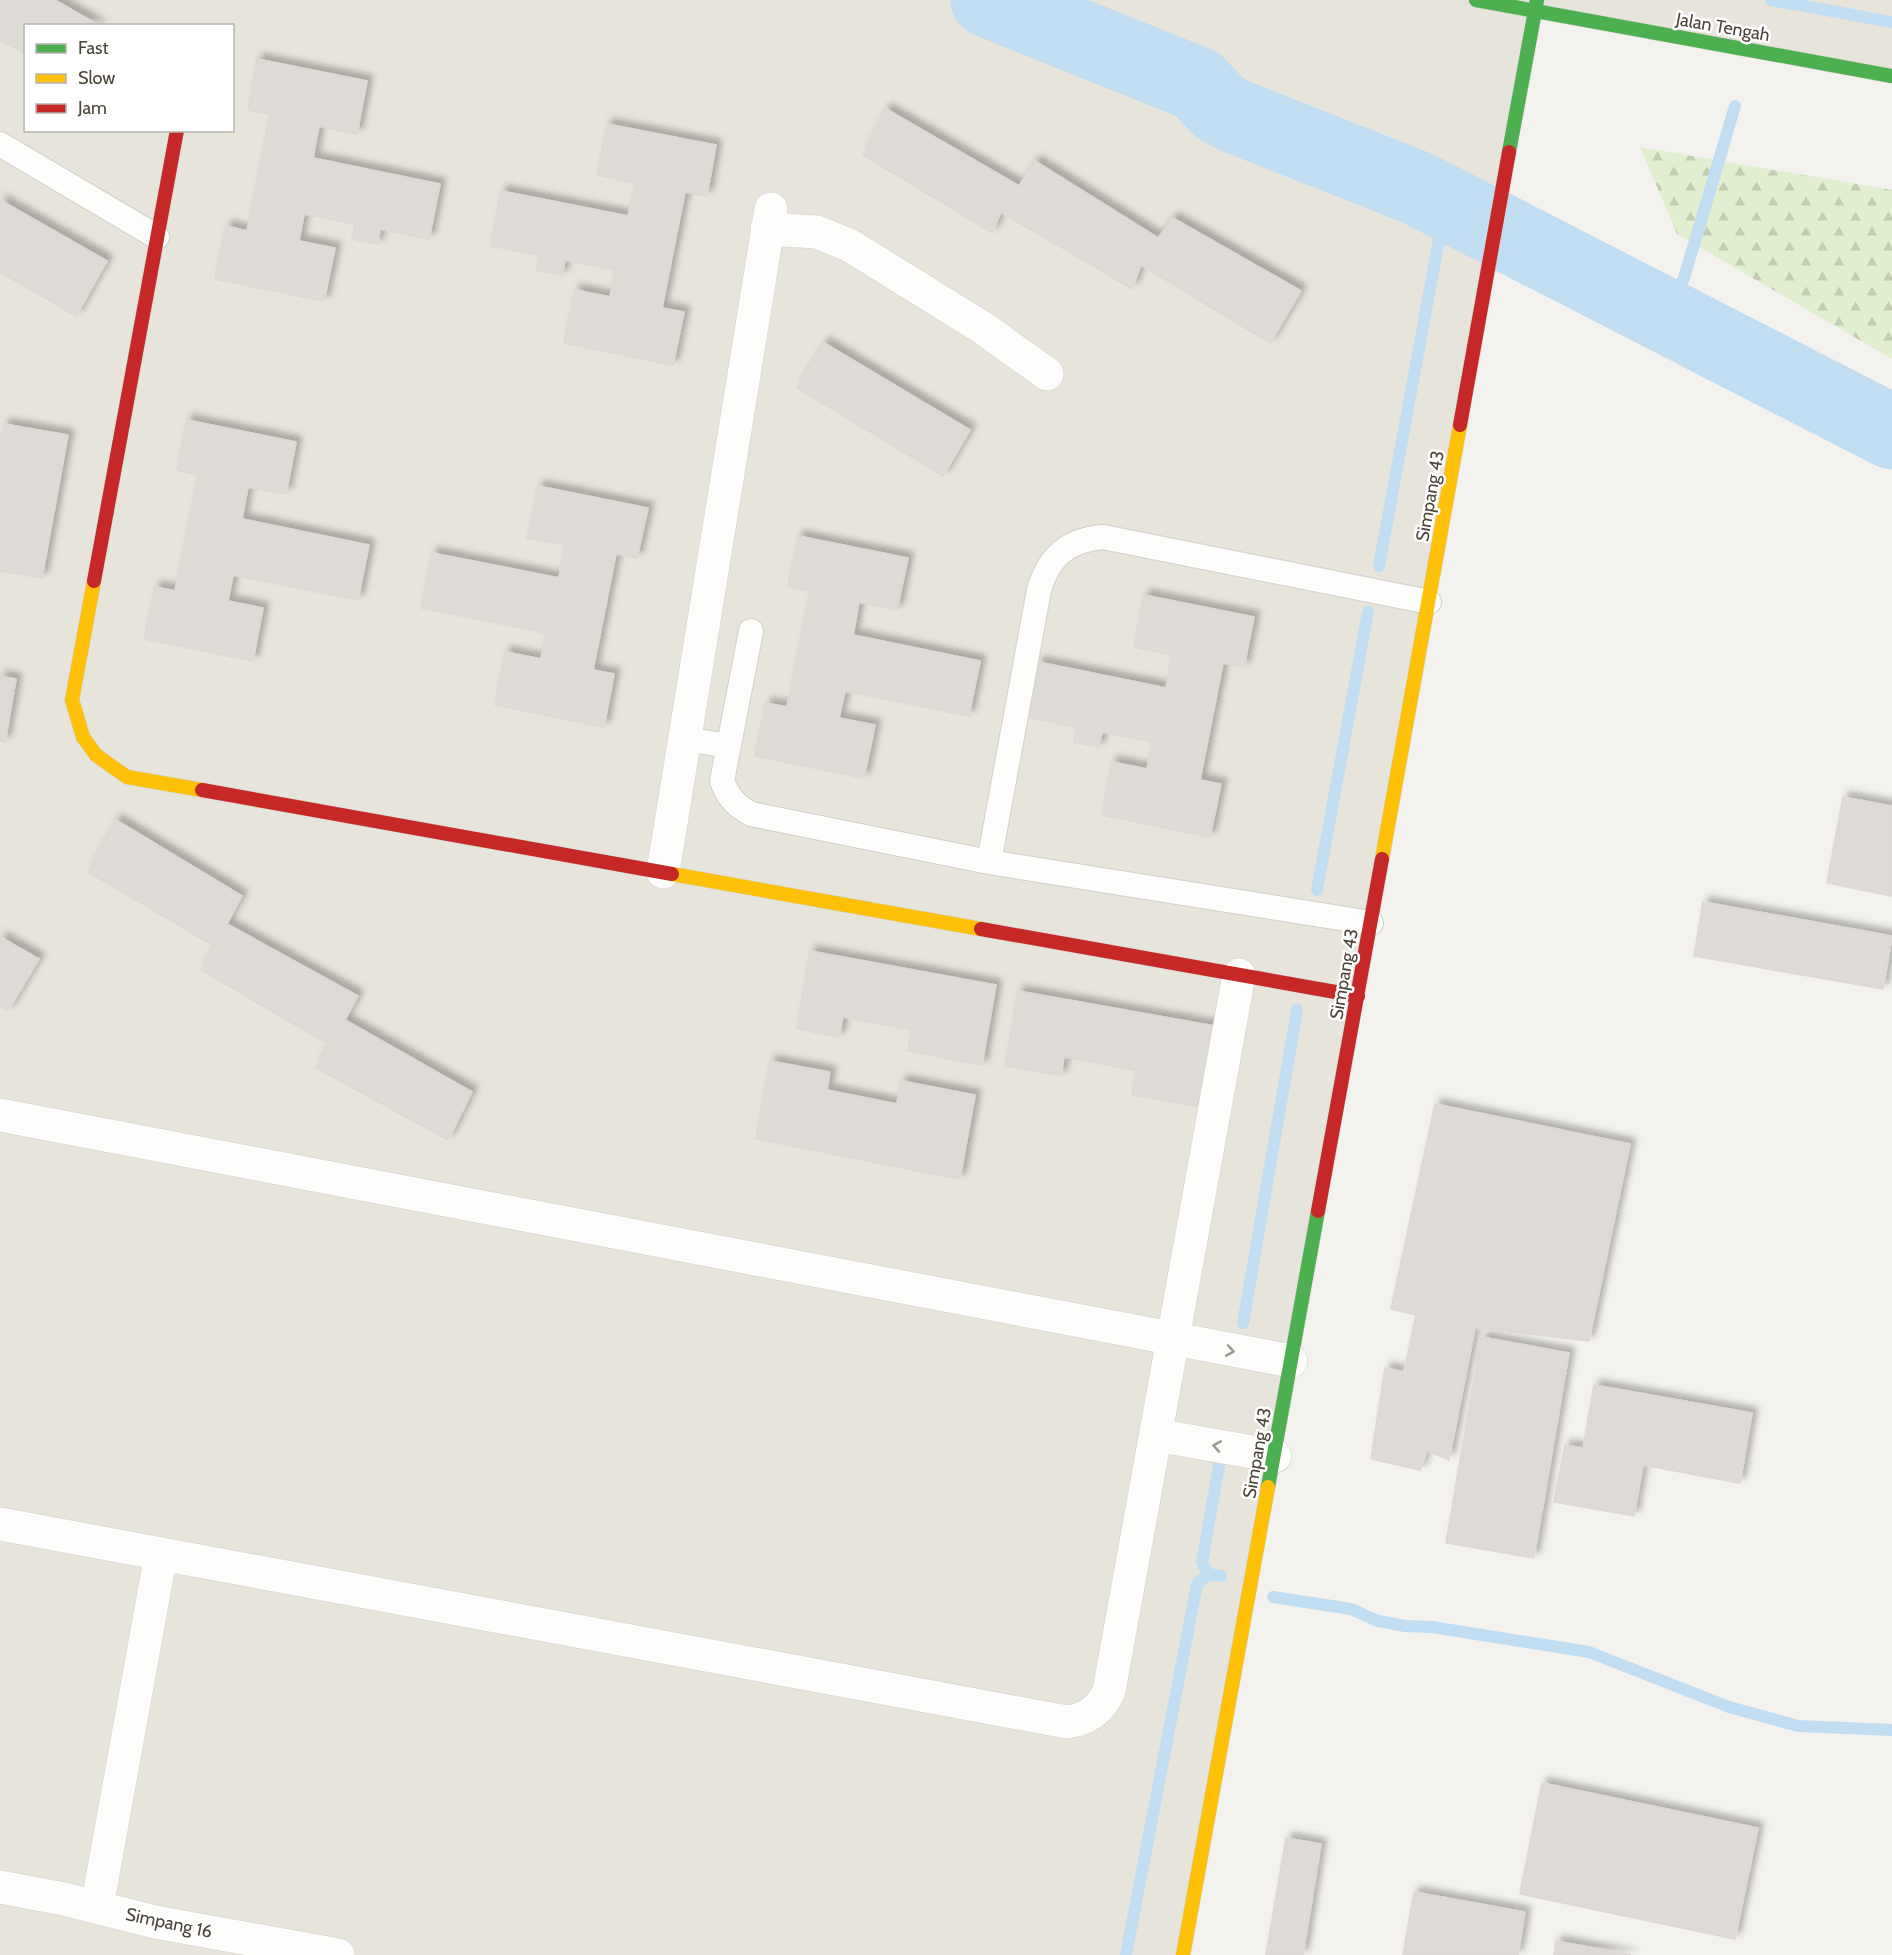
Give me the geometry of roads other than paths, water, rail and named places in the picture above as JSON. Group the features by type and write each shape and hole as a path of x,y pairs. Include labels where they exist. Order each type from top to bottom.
{"street":[{"name":"Jalan Tengah","path":"1476,0 1537,5 1892,76"},
{"name":"Simpang 43","path":"1183,1955 1537,5"},
{"path":"177,132 72,700 76,725 88,747 105,765 127,777 1358,996"},
{"path":"663,872 769,219 817,232 849,245 983,328 1047,374"},
{"path":"0,1524 1067,1722 1080,1720 1093,1714 1103,1704 1109,1691 1239,975"},
{"path":"0,1115 1291,1361"},
{"path":"1156,1435 1275,1456"},
{"path":"97,1907 161,1554"},
{"name":"Simpang 16","path":"0,1887 97,1907 155,1922 338,1955"}],"lane":[{"path":"0,144 157,237"},
{"path":"989,862 1039,590 1044,572 1054,557 1068,545 1085,538 1102,537 1429,602"},
{"path":"751,631 722,781 727,795 737,807 751,814 989,862 1371,923"},
{"path":"684,739 729,746"}],"waterway":[{"path":"988,0 1197,84 1220,108 1235,116 1417,188 1892,432"},
{"path":"1771,0 1892,22"},
{"path":"1664,316 1684,278 1735,106"},
{"path":"1379,566 1442,223 1450,204"},
{"path":"1317,890 1368,612"},
{"path":"1243,1323 1297,1010"},
{"path":"1208,1574 1202,1562 1219,1466"},
{"path":"1126,1955 1197,1584 1208,1574 1221,1576"},
{"path":"1273,1597 1351,1609 1378,1621 1405,1626 1432,1627 1589,1652 1729,1707 1798,1726 1892,1730"}]}
